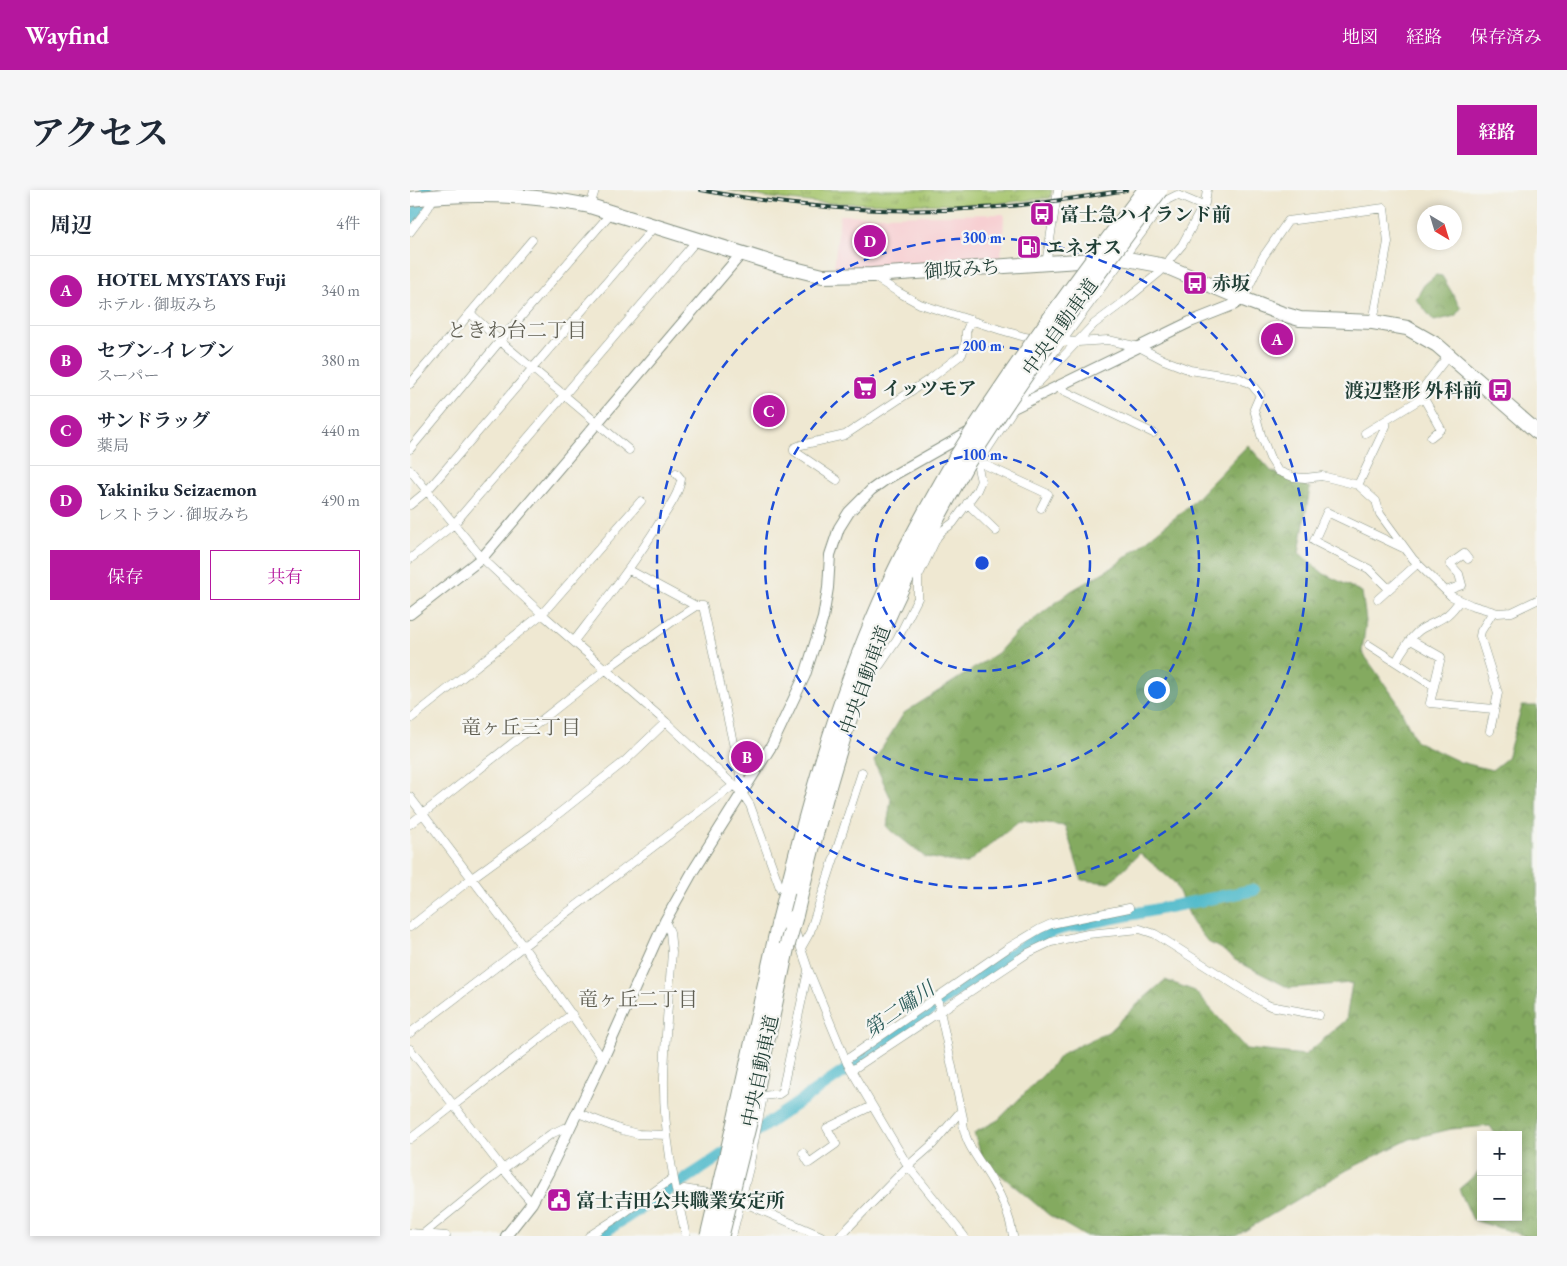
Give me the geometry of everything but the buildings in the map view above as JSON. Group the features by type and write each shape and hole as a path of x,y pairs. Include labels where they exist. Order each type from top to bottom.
{"highway":[{"name":"中央自動車道","path":"721,1236 794,947 795,917 814,838 840,749 873,654 919,553 967,462 993,399 1032,342 1145,190"},
{"name":"中央自動車道","path":"708,1236 779,923 805,819 848,682 889,585 907,547 967,462 1003,406 1160,190"},
{"name":"御坂みち","path":"422,198 490,194 560,200 590,206 782,266 823,276 872,275 1122,258 1166,266 1243,299 1300,319 1373,322 1407,328 1437,345 1537,432"}],"street":[{"path":"590,206 596,190"},
{"path":"1046,264 1058,190"},
{"path":"1170,260 1182,245 1205,203 1208,190"},
{"path":"967,462 1014,407 1122,258 1167,200 1177,195 1203,206"},
{"path":"410,232 428,208 422,198"},
{"path":"506,1236 532,1203 548,1173 578,1113 666,921 692,871 772,745 805,675 823,618 833,542 849,512 870,490 885,480 1014,407 1190,322 1232,306 1243,299 1263,257 1288,222 1384,208 1388,242 1373,322"},
{"path":"410,449 500,341 612,213"},
{"path":"410,505 427,491 654,226"},
{"path":"410,384 532,240"},
{"path":"410,559 454,524 697,240"},
{"path":"410,614 482,558 742,253"},
{"path":"1024,393 1039,382 1094,324 1160,272"},
{"path":"872,275 920,304 1025,337 1061,342 1108,340 1139,347 1164,360 1190,370 1239,378 1252,385 1260,395 1254,409 1261,435 1270,458 1278,471 1294,477 1322,476 1358,485 1376,501 1380,514 1405,549 1451,596 1498,613 1512,612 1537,600"},
{"path":"470,313 500,341 629,450"},
{"path":"837,480 794,451 794,448 845,435 930,378 962,354 966,342 966,332 971,320"},
{"path":"1431,437 1441,429 1422,395 1423,388 1448,356"},
{"path":"1056,387 1153,432"},
{"path":"1365,433 1424,398"},
{"path":"1358,485 1386,426 1386,420"},
{"path":"880,664 897,640 918,598 918,577 937,537 953,523 981,481 978,468 967,462"},
{"path":"967,462 1048,494 1041,508"},
{"path":"410,470 482,558 542,614 666,722 734,785 750,804 794,947 808,969 848,1065 908,1166 964,1236"},
{"path":"574,641 629,570 678,492 681,479 676,473"},
{"path":"410,719 542,614 641,501"},
{"path":"967,503 996,531"},
{"path":"1389,589 1369,569 1314,541 1327,512 1405,549"},
{"path":"1446,591 1462,585 1460,574 1450,564 1464,554 1468,559"},
{"path":"1378,599 1418,564"},
{"path":"629,570 696,606 703,606 741,779 742,793"},
{"path":"1396,662 1421,628 1434,623 1452,611 1460,600"},
{"path":"410,824 605,670 696,606"},
{"path":"1490,731 1498,693 1480,636 1481,631 1493,612"},
{"path":"1411,640 1441,657 1430,703 1494,709"},
{"path":"1369,645 1433,686"},
{"path":"410,927 626,761 666,722"},
{"path":"794,947 810,932 862,772"},
{"path":"410,1033 734,785"},
{"path":"410,797 523,946 603,1059"},
{"path":"848,1065 937,998 1008,948 1040,929 1051,924 1129,908"},
{"path":"666,921 670,932 672,952 664,1079 667,1135 676,1192 686,1236"},
{"path":"848,1065 940,1010 1028,953 1051,942 1104,932 1140,929 1155,934 1270,1006 1319,1014"},
{"path":"732,1236 763,1096 782,1092 808,969"},
{"path":"937,998 961,1111 964,1135 981,1166 996,1187 1011,1223 1013,1236"},
{"path":"410,1139 572,1014"},
{"path":"410,1049 503,1169 532,1203"},
{"path":"803,1153 810,1163 836,1144 827,1128 872,1106"},
{"path":"840,1236 908,1166 933,1144 961,1111"},
{"path":"578,1113 622,1130 638,1134 667,1135"},
{"path":"423,1234 503,1169 557,1130 570,1129"},
{"path":"589,1236 674,1179"},
{"path":"676,1192 684,1189 711,1192 741,1201 821,1236"},
{"path":"410,1233 446,1236"}],"shaded area":[{"path":"1004,214 1003,243 1000,258 853,269 834,268 840,215"}],"green space":[{"path":"728,190 1052,190 1050,198 983,205 818,203 764,197"},
{"path":"1436,275 1442,276 1461,308 1455,316 1434,321 1416,299 1424,285"},
{"path":"1248,445 1271,471 1310,488 1299,553 1324,574 1362,592 1366,621 1362,652 1396,700 1416,741 1460,762 1492,770 1507,758 1522,706 1537,706 1537,1236 1526,1236 1473,1220 1459,1189 1477,1173 1477,1221 1522,1221 1522,1131 1493,1131 1490,1126 1451,1129 1410,1139 1347,1170 1236,1236 1085,1236 1049,1215 983,1160 974,1133 998,1120 1063,1053 1108,1032 1165,980 1195,991 1246,1049 1305,1055 1346,1020 1352,983 1289,988 1235,960 1223,950 1208,942 1193,923 1175,883 1140,853 1109,883 1082,880 1065,826 1020,821 966,864 925,857 887,827 891,799 874,761 904,713 998,653 1014,635 1071,591 1116,565 1187,508"}],"waterway":[{"path":"410,223 419,209 426,190"},
{"name":"第二嘯川","path":"598,1236 707,1165 915,1023 937,1004 1033,940 1063,928 1254,890"}],"railway":[{"path":"701,190 775,202 849,209 886,210 1014,206 1126,190"}],"place":[{"name":"富士急ハイランド前","path":"1042,214"},
{"name":"Yakiniku Seizaemon","path":"870,241"},
{"name":"エネオス","path":"1029,247"},
{"name":"赤坂","path":"1195,283"},
{"name":"HOTEL MYSTAYS Fuji","path":"1277,339"},
{"name":"イッツモア","path":"865,388"},
{"name":"渡辺整形 外科前","path":"1500,390"},
{"name":"サンドラッグ","path":"769,411"},
{"name":"セブン-イレブン","path":"747,757"},
{"name":"富士吉田公共職業安定所","path":"559,1200"}],"district":[{"name":"ときわ台二丁目","path":"517,330"},
{"name":"竜ヶ丘三丁目","path":"521,727"},
{"name":"竜ヶ丘二丁目","path":"638,999"}]}
